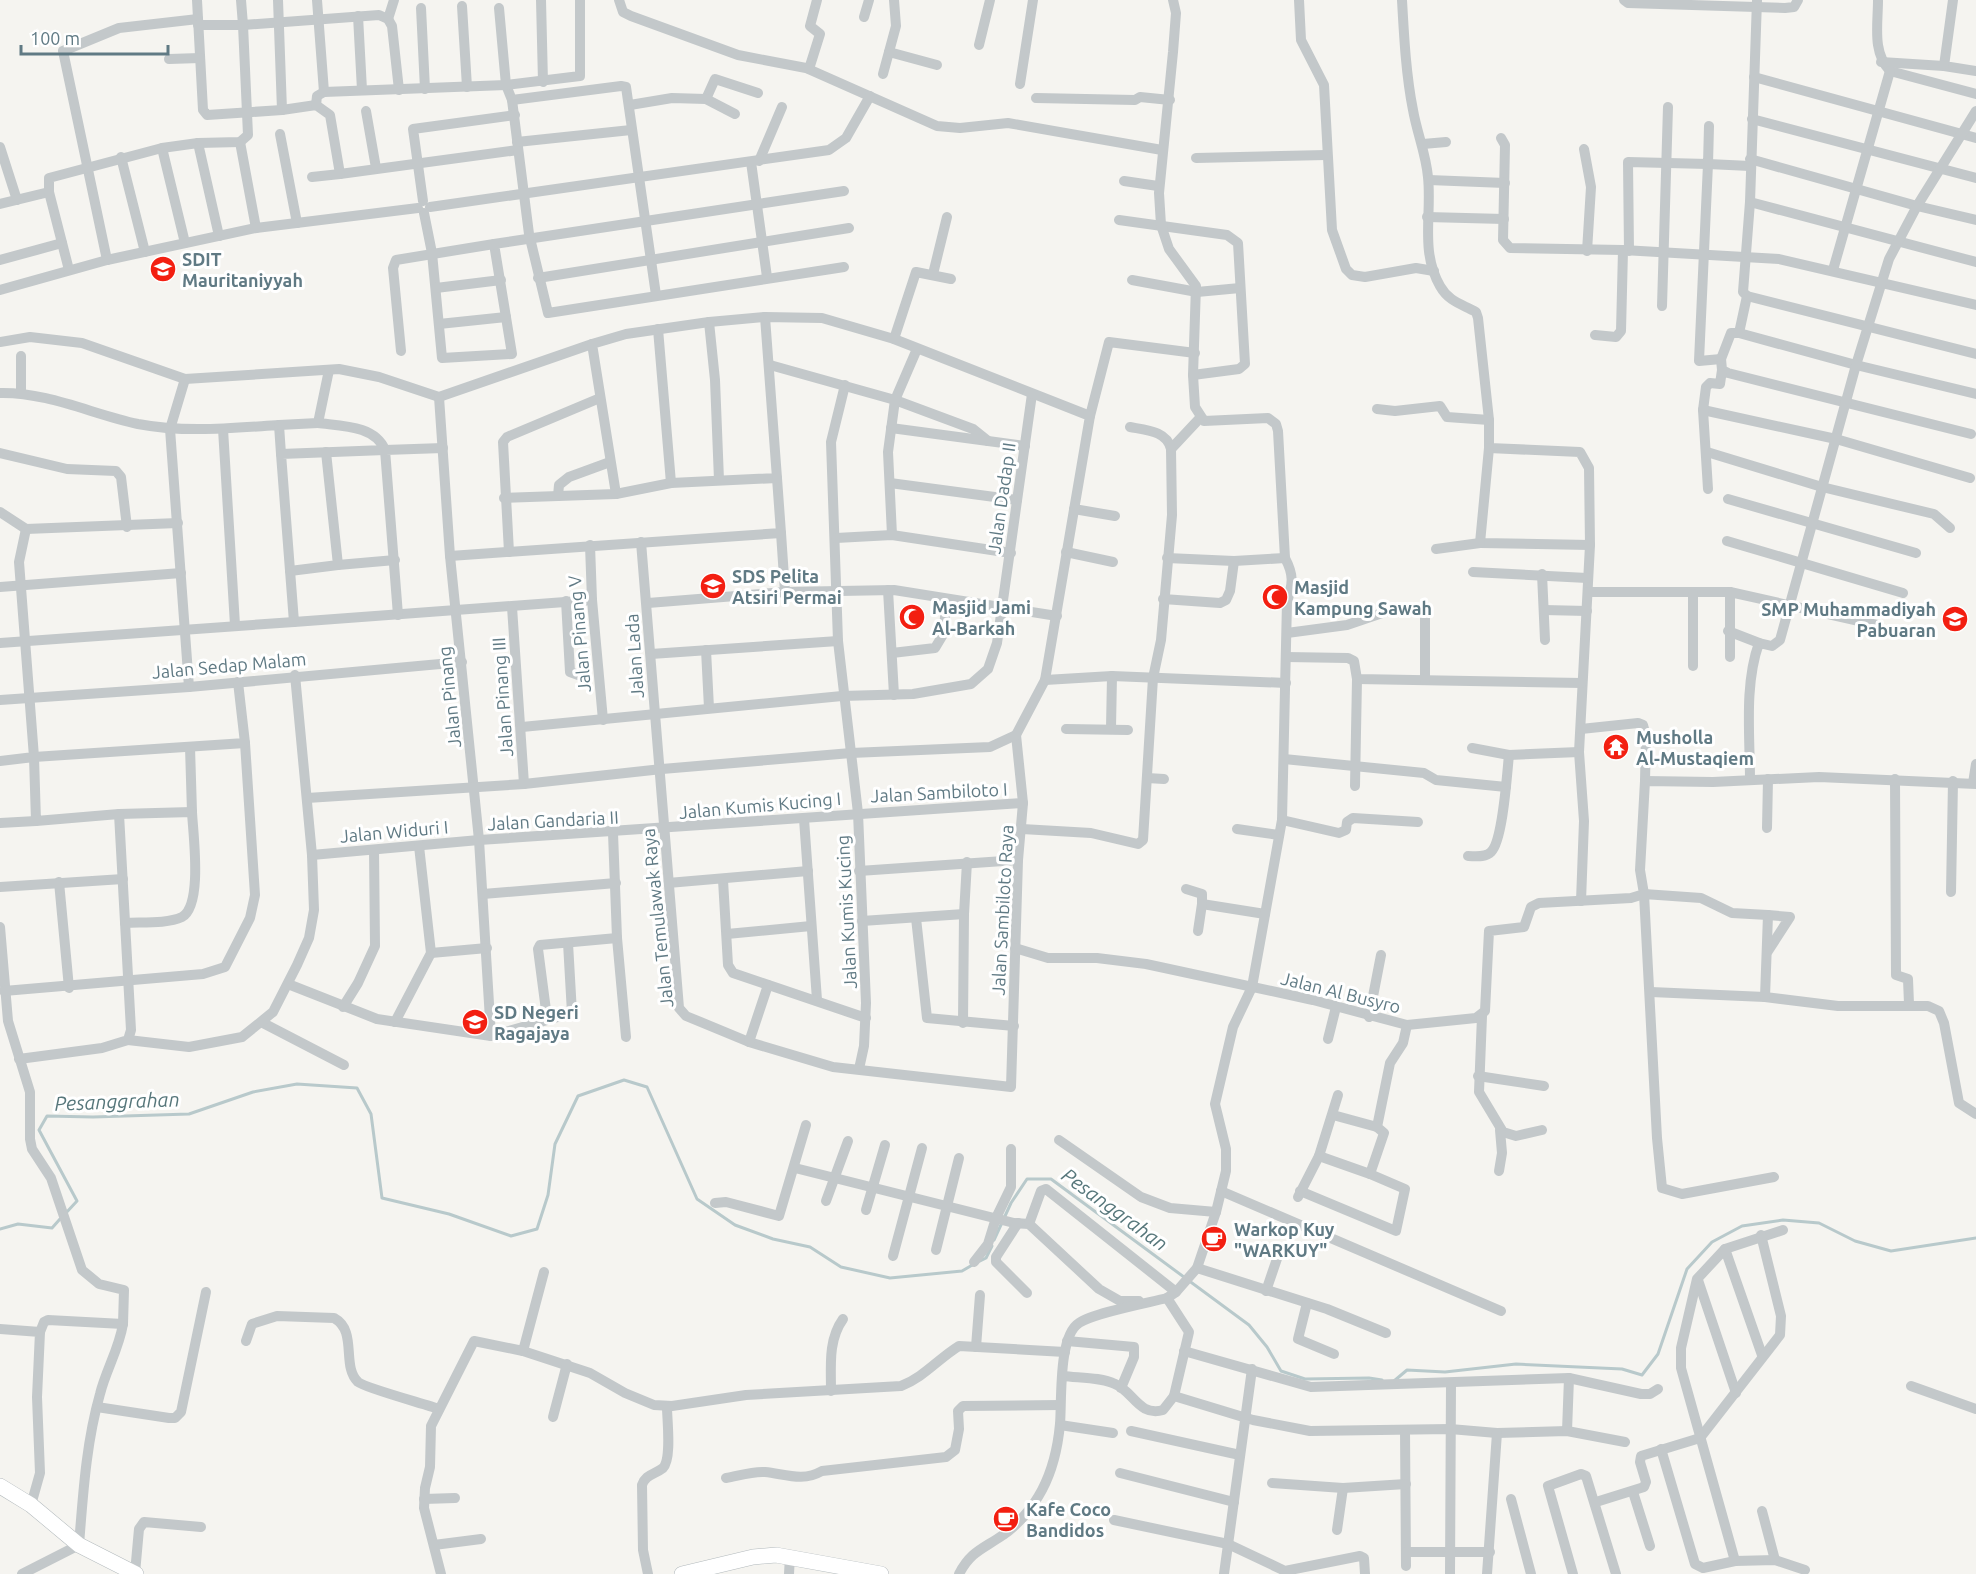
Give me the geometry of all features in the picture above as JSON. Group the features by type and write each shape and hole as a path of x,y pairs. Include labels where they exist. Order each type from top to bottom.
{"street":[{"path":"197,0 203,110 207,114 282,110 316,105 330,115 340,174"},
{"path":"69,270 47,183 54,175 162,148 198,143 240,142 248,135 241,0"},
{"path":"278,0 282,110"},
{"path":"316,0 324,92"},
{"path":"388,19 394,0"},
{"path":"541,0 543,82"},
{"path":"316,105 317,96 324,92 506,85 577,78 582,73 580,0"},
{"path":"619,0 623,12 644,21 738,55 809,69 937,126 960,128 1008,123 1162,150"},
{"path":"809,69 820,34 810,26 817,0"},
{"path":"864,17 868,0"},
{"path":"882,74 896,26 894,0"},
{"path":"979,45 990,0"},
{"path":"1020,84 1033,0"},
{"path":"795,1168 1012,1222 1111,1297 1120,1301 1156,1298 1175,1290 1194,1271 1216,1212 1226,1171 1226,1149 1215,1104 1233,1027 1252,987 1282,820 1287,602 1293,582 1293,573 1285,558 1279,437 1276,424 1268,418 1212,422 1200,418 1195,407 1193,375 1197,292 1194,280 1170,249 1161,225 1158,186 1170,100 1176,13 1173,0"},
{"path":"1299,0 1301,40 1324,85 1326,155 1332,230 1346,269 1352,275 1365,277 1416,268 1434,271"},
{"path":"1402,0 1412,108 1423,144 1429,180 1427,235 1434,271 1441,287 1456,305 1476,312 1489,420 1490,448 1480,543"},
{"path":"1624,0 1628,3 1757,3 1790,8 1798,0"},
{"path":"1878,0 1878,51 1881,62 1890,71 1976,94"},
{"path":"1944,66 1953,0"},
{"path":"1757,3 1750,202 1743,292 1748,296 1976,354"},
{"path":"462,6 467,87"},
{"path":"421,8 425,89"},
{"path":"499,8 506,85 512,100 530,239 545,307 551,314 767,277 844,267"},
{"path":"107,260 62,54 66,50 119,28 198,22 243,25 379,15 388,19 392,26 399,90"},
{"path":"358,16 362,90"},
{"path":"889,52 937,65"},
{"path":"169,59 200,58"},
{"path":"1881,62 1944,66 1976,71"},
{"path":"1833,270 1890,71"},
{"path":"1754,77 1976,138"},
{"path":"706,99 715,79 758,93"},
{"path":"512,100 626,87 637,177 656,295"},
{"path":"0,290 107,260 256,228 755,162 834,148 846,138 870,96"},
{"path":"1036,98 1135,100 1140,97 1170,100"},
{"path":"630,105 672,98 706,99 735,114"},
{"path":"767,277 757,204 755,162 782,107"},
{"path":"1662,306 1668,107"},
{"path":"366,111 376,168"},
{"path":"1728,631 1759,643 1772,646 1777,644 1790,608 1881,282 1897,242 1917,206 1976,111"},
{"path":"494,244 512,354 442,358 432,253 416,162 415,128 514,115"},
{"path":"1752,119 1976,178"},
{"path":"1709,126 1705,257 1697,358 1701,361 1971,434"},
{"path":"312,177 631,130"},
{"path":"280,134 297,223"},
{"path":"1500,138 1505,145 1503,240 1510,248 1779,259 1976,305"},
{"path":"240,142 256,228"},
{"path":"1423,144 1446,142"},
{"path":"198,143 219,236"},
{"path":"0,147 16,200"},
{"path":"162,148 185,243"},
{"path":"1584,149 1591,187 1587,250"},
{"path":"1196,158 1326,155"},
{"path":"121,157 145,252"},
{"path":"1594,335 1611,338 1616,337 1621,331 1628,162 1750,163 1976,220"},
{"path":"1429,180 1505,183"},
{"path":"1124,181 1158,186"},
{"path":"401,351 393,268 396,260 403,257 646,223 844,191"},
{"path":"0,204 49,192"},
{"path":"1750,202 1976,262"},
{"path":"933,274 947,217"},
{"path":"1427,217 1504,219"},
{"path":"1119,220 1234,237 1238,243 1245,364 1239,369 1193,375"},
{"path":"538,278 849,228"},
{"path":"0,260 62,243"},
{"path":"894,339 914,274 917,271 951,279"},
{"path":"436,288 501,280"},
{"path":"1132,280 1197,292 1240,288"},
{"path":"1739,333 1748,296"},
{"path":"439,324 506,317"},
{"path":"765,317 785,592"},
{"path":"0,342 30,337 82,343 185,379 339,369 379,377 439,397 626,334 709,322 765,317 822,318 894,339 1090,416"},
{"path":"709,322 715,380 719,480"},
{"path":"658,329 672,483"},
{"path":"1708,489 1707,452 1702,410 1706,387 1710,384 1720,384 1722,365 1731,333 1739,333 1856,365 1976,394"},
{"path":"307,798 475,783 524,784 662,769 851,753 990,747 1016,735 1045,680 1090,416 1109,342 1195,352"},
{"path":"592,344 616,494"},
{"path":"892,535 888,452 891,428 895,400 917,349"},
{"path":"21,356 21,392"},
{"path":"770,365 895,400 973,429 988,441"},
{"path":"318,423 329,370"},
{"path":"185,379 170,429 189,687"},
{"name":"Jalan Kumis Kucing","path":"845,385 831,442 836,538 837,641 858,813 866,1018 864,1046 859,1069"},
{"path":"0,393 21,392 135,423 170,429 223,429 318,423 350,427 375,435 385,450 398,615"},
{"name":"Jalan Dadap II","path":"522,727 842,696 894,694 971,684 988,669 997,643 1032,394"},
{"path":"439,397 456,610"},
{"path":"509,552 501,448 507,437 600,398"},
{"path":"1377,409 1395,411 1440,406 1447,417 1489,420"},
{"path":"1702,410 1836,439 1970,478"},
{"path":"1172,449 1200,418"},
{"path":"279,425 294,621"},
{"path":"1022,829 1091,833 1141,843 1147,804 1153,678 1161,640 1172,515 1172,449 1169,441 1158,434 1130,427"},
{"path":"891,428 1025,446"},
{"path":"223,429 235,625"},
{"path":"281,454 443,448"},
{"path":"1490,448 1574,451 1584,455 1589,468 1590,545 1579,752 1584,821 1581,901"},
{"path":"326,452 338,565"},
{"path":"1707,452 1822,487 1934,514 1950,528"},
{"path":"0,453 67,469 116,471 122,477 127,527"},
{"path":"558,496 559,485 569,477 610,462"},
{"path":"504,498 616,494 672,483 777,478"},
{"path":"890,483 1017,500"},
{"path":"1728,499 1916,553"},
{"path":"1074,509 1115,516"},
{"path":"0,512 26,529 127,527 177,523"},
{"path":"26,529 19,562 34,757 36,821"},
{"path":"450,556 781,532"},
{"path":"836,538 892,535 1011,553"},
{"path":"1726,541 1903,593"},
{"name":"Jalan Lada","path":"641,542 648,603 655,714 662,769"},
{"path":"1436,549 1480,543 1590,545"},
{"name":"Jalan Pinang V","path":"590,545 592,600 603,720"},
{"path":"1066,552 1113,562"},
{"path":"1167,558 1234,561 1285,558"},
{"path":"290,570 395,560"},
{"path":"1163,600 1220,603 1226,600 1234,561"},
{"path":"1473,572 1587,578"},
{"path":"0,587 181,573"},
{"path":"1542,574 1545,639"},
{"path":"648,603 785,592 888,590 1057,616"},
{"path":"888,590 894,694"},
{"path":"1588,592 1693,594 1730,592 1790,608 1877,625"},
{"path":"1730,592 1728,631 1730,657"},
{"path":"1693,594 1693,666"},
{"path":"892,652 935,648 944,633 946,599"},
{"path":"0,643 592,600"},
{"path":"566,601 570,672 581,676"},
{"path":"1425,606 1425,680"},
{"name":"Jalan Pinang III","path":"512,607 522,727 524,784"},
{"path":"1287,633 1347,625 1394,609"},
{"name":"Jalan Pinang","path":"456,610 475,783 492,1036"},
{"path":"1544,610 1587,611"},
{"path":"651,654 837,641"},
{"path":"1750,780 1751,683 1759,643"},
{"path":"706,650 709,708"},
{"path":"1286,657 1348,658 1354,661 1357,679 1355,786"},
{"name":"Jalan Sedap Malam","path":"0,700 189,687 295,675 462,663"},
{"path":"19,1059 102,1048 128,1040 189,1047 242,1037 263,1023 273,1012 309,938 314,910 312,855 295,675"},
{"path":"1045,680 1112,676 1286,683"},
{"path":"1111,729 1112,676"},
{"path":"1357,679 1582,683"},
{"path":"4,991 69,988 219,970 231,958 250,918 255,895 245,743 238,682"},
{"path":"1581,729 1638,723 1643,725 1646,736 1640,861 1651,992 1657,1138 1662,1188 1682,1194 1774,1177"},
{"path":"1066,729 1128,730"},
{"name":"Jalan Sambiloto Raya","path":"1011,1087 1018,860 1023,803 1016,735"},
{"path":"0,760 245,743"},
{"path":"125,923 180,918 191,908 195,887 190,747"},
{"path":"1472,748 1509,755 1579,752"},
{"path":"1468,856 1485,855 1494,847 1506,787 1509,755"},
{"path":"1284,759 1424,773 1436,780 1506,787"},
{"path":"1645,781 1895,779 1975,784 1976,764"},
{"name":"Jalan Temulawak Raya","path":"662,769 668,883 682,1013 749,1042 833,1067 1011,1087"},
{"path":"1147,778 1164,779"},
{"path":"1767,828 1768,779"},
{"path":"1895,779 1896,975 1908,979 1909,1004"},
{"path":"1951,892 1953,781"},
{"name":"Jalan Sambiloto I","path":"858,813 1023,803"},
{"path":"0,824 119,814 192,812"},
{"name":"Jalan Kumis Kucing I","path":"665,830 858,813"},
{"path":"119,814 131,1030 128,1040"},
{"path":"1282,820 1339,833 1346,830 1347,822 1353,818 1418,822"},
{"path":"804,819 817,1000"},
{"path":"1237,829 1279,835"},
{"name":"Jalan Gandaria II","path":"479,840 665,830"},
{"path":"614,833 617,938 626,1037"},
{"name":"Jalan Widuri I","path":"312,855 479,840"},
{"path":"394,1022 431,953 419,846"},
{"path":"343,1007 358,983 375,946 374,850"},
{"path":"859,871 1018,860"},
{"path":"963,1023 967,862"},
{"path":"668,883 808,871"},
{"path":"0,887 123,879"},
{"path":"723,880 730,970 866,1018"},
{"path":"59,882 69,988"},
{"path":"483,894 616,883"},
{"path":"1186,889 1202,894 1198,931"},
{"path":"1499,1171 1502,1153 1500,1130 1481,1100 1478,1076 1482,1016 1485,1011 1488,932 1493,929 1524,927 1536,903 1631,898 1644,894 1701,898 1732,913 1790,917 1767,952"},
{"path":"1202,904 1265,914"},
{"path":"862,921 964,914"},
{"path":"1765,997 1768,915"},
{"path":"916,918 927,1018 1014,1026"},
{"path":"727,934 812,926"},
{"path":"0,927 8,1022 30,1092 32,1149 51,1178 82,1270 99,1284 124,1290 123,1324 97,1407 86,1465 79,1545"},
{"path":"547,1018 538,947 617,938"},
{"path":"288,984 343,1007 394,1022 492,1036 547,1018 569,1015 572,1010 568,943"},
{"path":"431,953 487,948"},
{"name":"Jalan Al Busyro","path":"1015,948 1048,958 1097,958 1146,964 1407,1025 1482,1016"},
{"path":"1369,1017 1381,955"},
{"path":"749,1042 768,985"},
{"path":"1651,992 1765,997 1838,1006 1909,1004 1935,1007 1939,1011 1959,1103 1976,1114"},
{"path":"1328,1039 1336,1007"},
{"path":"263,1023 344,1065"},
{"path":"1377,1127 1390,1063 1403,1043 1407,1025"},
{"path":"1478,1076 1544,1086"},
{"path":"1319,1156 1405,1189 1396,1231 1299,1194 1319,1156 1338,1095"},
{"path":"1333,1115 1377,1127 1384,1133 1370,1174"},
{"path":"715,1203 726,1202 779,1216 806,1125"},
{"path":"1500,1130 1516,1136 1542,1130"},
{"path":"1059,1140 1141,1197 1170,1208 1216,1212"},
{"path":"826,1201 848,1141"},
{"path":"866,1210 885,1145"},
{"path":"893,1256 922,1148"},
{"path":"1011,1149 1012,1222 996,1257 996,1262 1027,1293"},
{"path":"936,1250 959,1158"},
{"path":"974,1262 988,1244 1041,1191 1046,1189 1175,1290 1189,1332 1174,1396 1163,1410 1151,1411 1141,1407 1121,1388 1109,1382 1063,1376"},
{"path":"1221,1191 1502,1311"},
{"path":"1736,1561 1700,1438 1680,1359 1697,1279 1725,1249 1761,1235 1783,1230"},
{"path":"1596,1502 1633,1492 1646,1484 1640,1458 1661,1449 1700,1438 1736,1394 1762,1355 1780,1335 1782,1326 1761,1235"},
{"path":"1266,1292 1281,1247"},
{"path":"1725,1249 1762,1355"},
{"path":"1194,1271 1328,1309 1386,1334"},
{"path":"523,1351 544,1272"},
{"path":"1697,1279 1736,1394"},
{"path":"960,1574 976,1550 1016,1524 1041,1491 1051,1467 1060,1425 1066,1347 1078,1323 1175,1290"},
{"path":"97,1407 169,1418 175,1418 181,1412 206,1292"},
{"path":"976,1347 980,1295"},
{"path":"1307,1303 1298,1339 1334,1354"},
{"path":"246,1341 252,1324 277,1316 334,1318 344,1327 351,1372 360,1384 439,1409"},
{"path":"831,1391 832,1346 835,1330 843,1319"},
{"path":"31,1505 40,1473 37,1397 40,1332 44,1322 48,1320 123,1324"},
{"path":"0,1329 40,1332"},
{"path":"441,1574 435,1545 425,1516 424,1499 430,1467 431,1426 474,1341 523,1351 567,1364 590,1373 654,1406 667,1407 728,1400 746,1395 901,1386 921,1377 945,1355 959,1346 1134,1347 1134,1357 1121,1388"},
{"path":"1185,1351 1311,1387 1451,1384 1569,1378 1641,1394 1650,1394 1658,1389"},
{"path":"553,1417 567,1364"},
{"path":"1225,1572 1252,1369"},
{"path":"1567,1431 1569,1378"},
{"path":"1450,1574 1451,1384"},
{"path":"1911,1386 1976,1409"},
{"path":"1174,1396 1310,1431 1450,1429 1497,1433 1567,1431 1626,1443"},
{"path":"726,1478 764,1472 784,1476 813,1476 822,1471 946,1457 955,1450 959,1429 958,1411 963,1406 1060,1405"},
{"path":"648,1574 643,1550 642,1485 647,1476 661,1469 668,1459 667,1407"},
{"path":"1060,1425 1113,1433"},
{"path":"1405,1430 1406,1566"},
{"path":"1131,1431 1240,1455"},
{"path":"1487,1574 1497,1433"},
{"path":"1661,1449 1695,1564 1702,1568 1736,1561 1775,1560 1805,1569"},
{"path":"1120,1473 1234,1502"},
{"path":"1573,1574 1548,1486 1584,1474 1596,1502 1616,1574"},
{"path":"1272,1483 1343,1488 1406,1484"},
{"path":"0,1486 31,1505 79,1545 135,1574 139,1529 144,1522 201,1527"},
{"path":"1337,1530 1343,1488"},
{"path":"1633,1492 1650,1546"},
{"path":"424,1499 454,1498"},
{"path":"1511,1499 1531,1574"},
{"path":"1762,1511 1775,1560"},
{"path":"1114,1520 1227,1546 1285,1571 1360,1556 1364,1558 1365,1574"},
{"path":"435,1545 481,1539"},
{"path":"22,1574 79,1545"},
{"path":"1406,1552 1490,1552"},
{"path":"789,1574 790,1556"},
{"path":"682,1574 710,1571 753,1557 790,1556 881,1574"}],"waterway":[{"name":"Pesanggrahan","path":"65,1214 77,1201 39,1130 47,1116 189,1114 253,1092 297,1084 357,1088 371,1114 382,1198 449,1214 511,1236 537,1229 548,1195 555,1144 578,1096 624,1080 647,1087 697,1199 735,1225 773,1239 810,1247 841,1267 890,1278 962,1271 974,1264"},
{"name":"Pesanggrahan","path":"994,1240 1011,1203 1027,1179 1051,1179 1249,1325 1267,1347 1281,1371 1305,1379 1369,1378 1382,1380"},
{"name":"Pesanggrahan","path":"0,1229 18,1224 52,1228 60,1219"},
{"name":"Pesanggrahan","path":"1394,1381 1407,1370 1445,1372 1516,1364 1622,1369 1642,1375 1658,1354 1687,1269 1712,1242 1742,1226 1783,1220 1819,1223 1855,1241 1891,1251 1976,1238"},
{"name":"Pesanggrahan","path":"980,1261 986,1258 992,1246"}],"place":[{"name":"SDIT Mauritaniyyah","path":"163,269"},
{"name":"SDS Pelita Atsiri Permai","path":"713,586"},
{"name":"Masjid Kampung Sawah","path":"1275,597"},
{"name":"Masjid Jami Al-Barkah","path":"912,617"},
{"name":"SMP Muhammadiyah Pabuaran","path":"1955,619"},
{"name":"Musholla Al-Mustaqiem","path":"1616,747"},
{"name":"SD Negeri Ragajaya","path":"475,1022"},
{"name":"Warkop Kuy \"WARKUY\"","path":"1214,1239"},
{"name":"Kafe Coco Bandidos","path":"1006,1519"}]}
